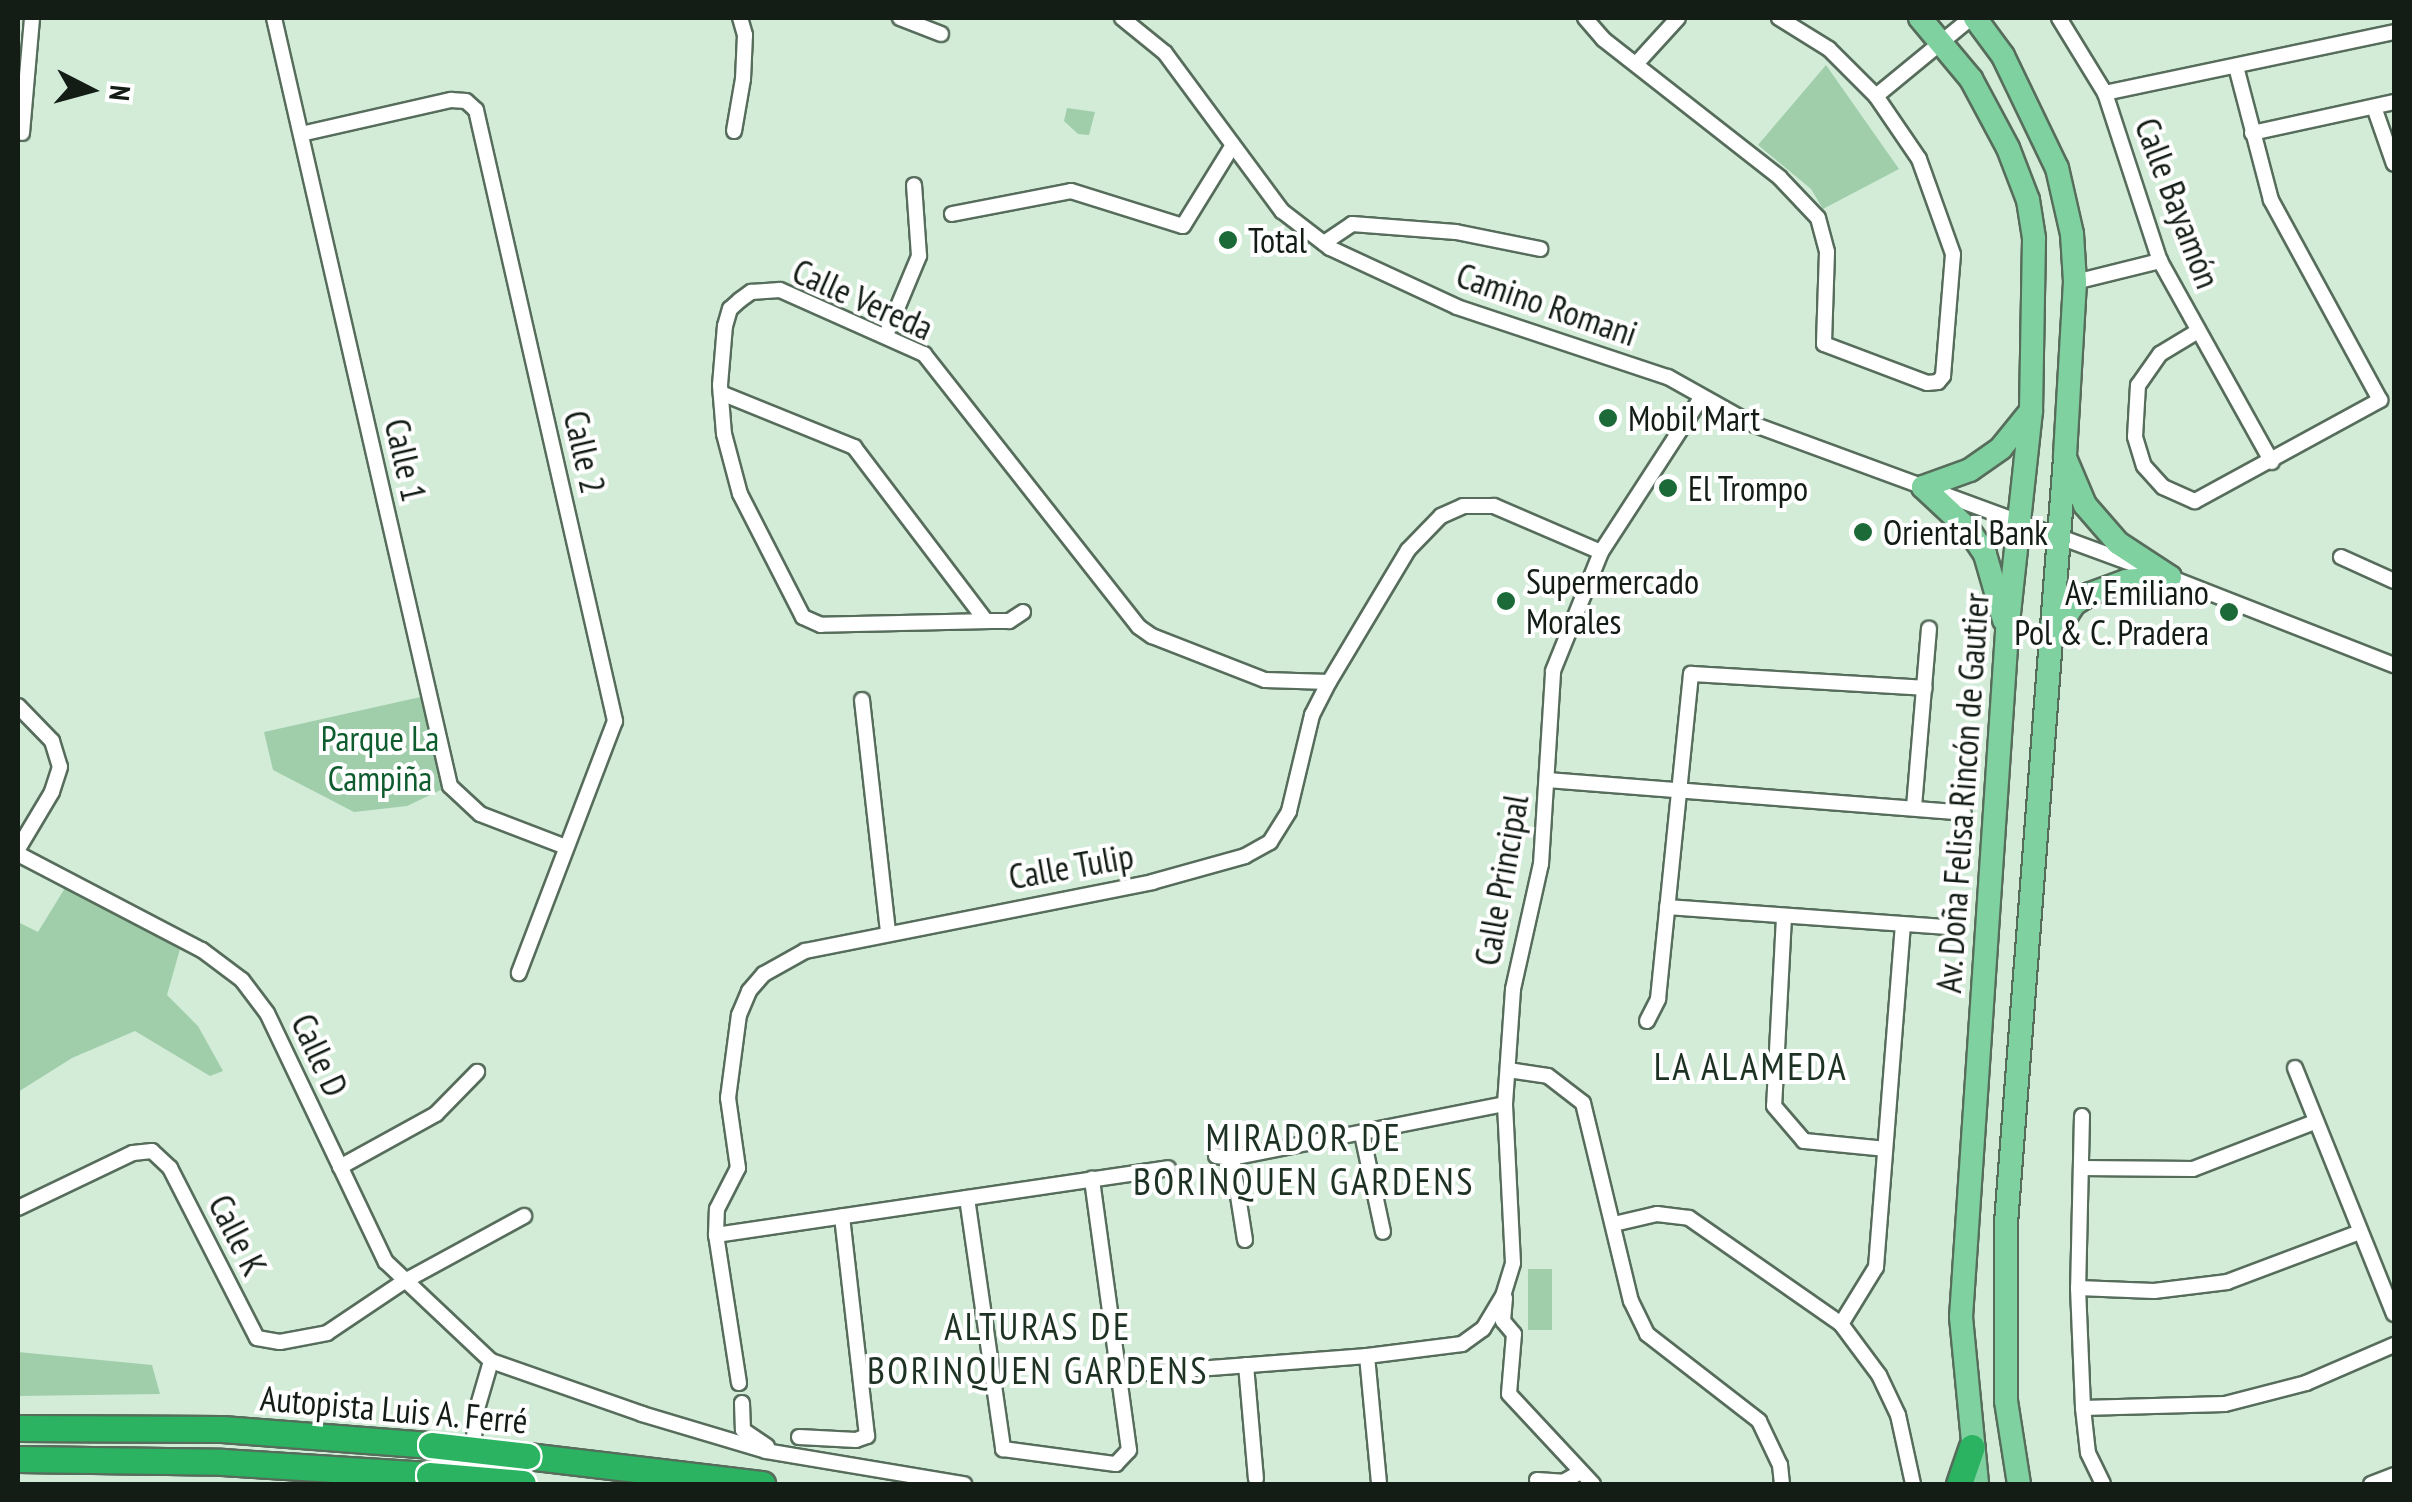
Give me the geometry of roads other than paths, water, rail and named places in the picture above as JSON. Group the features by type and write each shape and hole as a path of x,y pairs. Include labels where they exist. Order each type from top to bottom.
{"highway":[{"name":"Autopista Luis A. Ferré","path":"18,1428 222,1429 430,1446 762,1484"},
{"path":"1959,1484 1972,1447"},
{"path":"18,1459 222,1462 534,1484"}],"main road":[{"name":"Av. Doña Felisa Rincón de Gautier","path":"1920,18 1971,79 2008,148 2028,200 2036,284 2030,411 2050,652 2006,1223 2006,1400 2019,1484"},
{"name":"Av. Doña Felisa Rincón de Gautier","path":"1973,18 2003,56 2057,168 2072,234 2075,282 2066,458 2037,529 2007,632 1961,1316 1977,1484"},
{"path":"2007,632 1984,554 1969,530 1923,487 1970,470 2001,448 2030,411"},
{"path":"2066,458 2085,505 2118,543 2170,577"},
{"path":"2050,652 2053,635 2074,604 2090,594 2126,582 2170,577"}],"street":[{"path":"22,133 32,18"},
{"name":"Calle 1","path":"274,18 450,786 480,814 566,847"},
{"path":"734,130 743,78 745,35 740,18"},
{"path":"900,18 941,34"},
{"name":"Camino Romani","path":"1122,18 1165,53 1282,211 1324,243 1458,308 1668,377 1750,423 2393,660"},
{"path":"1586,18 1603,39 1780,178 1818,218 1828,252 1824,344 1927,384 1943,376 1953,254 1920,159 1876,96 1830,49 1779,18"},
{"path":"1636,64 1678,18"},
{"path":"1876,96 1973,18"},
{"name":"Calle Bayamón","path":"2059,18 2105,93 2160,261 2272,462"},
{"path":"2105,93 2394,32"},
{"path":"2198,331 2160,354 2138,385 2135,437 2144,466 2162,487 2194,500 2272,462 2380,400 2270,200 2236,67"},
{"name":"Calle 2","path":"301,134 451,100 466,101 476,110 615,721 518,973"},
{"path":"2252,134 2394,102"},
{"path":"2374,107 2394,164"},
{"path":"952,214 1071,190 1184,226 1233,145"},
{"path":"886,334 918,256 914,185"},
{"path":"1324,243 1352,224 1456,232 1540,249"},
{"path":"2075,282 2160,261"},
{"name":"Calle Vereda","path":"1022,612 1009,620 821,625 803,617 740,494 724,434 724,326 730,309 751,292 780,290 886,334 934,363 1139,627 1264,680 1329,682"},
{"path":"721,392 854,446 986,621"},
{"name":"Calle Principal","path":"1367,1356 1462,1344 1483,1329 1507,1282 1513,1262 1505,1104 1513,989 1541,864 1553,671 1602,552 1701,398"},
{"name":"Calle Tulip","path":"739,1383 716,1235 717,1209 738,1168 728,1098 739,1014 749,991 764,974 805,951 1152,882 1245,856 1270,842 1288,810 1312,715 1329,682 1408,550 1441,516 1464,506 1494,506 1602,552"},
{"path":"2341,557 2394,581"},
{"path":"1914,807 1929,629"},
{"path":"1647,1022 1658,999 1676,789 1691,674 1925,688"},
{"path":"862,700 888,932"},
{"path":"18,706 52,741 60,767 52,792 18,852"},
{"path":"1548,780 1964,813"},
{"name":"Calle D","path":"18,852 202,950 242,980 267,1013 386,1262 491,1361"},
{"path":"1667,907 1958,928"},
{"path":"1784,917 1774,1106 1804,1141 1885,1149"},
{"path":"1840,1324 1876,1267 1903,925"},
{"path":"2294,1068 2394,1314"},
{"path":"1508,1070 1548,1076 1583,1103 1631,1302 1647,1334 1758,1421 1780,1465 1782,1484"},
{"path":"340,1167 436,1114 477,1072"},
{"path":"1216,1156 1232,1158 1505,1104"},
{"path":"2082,1116 2078,1288 2083,1408 2088,1453 2103,1484"},
{"path":"2080,1168 2193,1169 2315,1122"},
{"path":"1362,1134 1383,1232"},
{"name":"Calle K","path":"18,1208 134,1154 152,1150 170,1168 257,1338 280,1342 328,1334 404,1282"},
{"path":"1232,1158 1245,1240"},
{"path":"716,1235 1168,1168"},
{"path":"967,1198 1004,1449 1116,1464 1129,1450 1092,1180"},
{"path":"1614,1224 1657,1214 1690,1218 1840,1324 1879,1375 1898,1415 1913,1484"},
{"path":"404,1282 524,1216"},
{"path":"799,1437 856,1440 867,1436 842,1216"},
{"path":"2078,1288 2154,1291 2227,1282 2360,1232"},
{"path":"1507,1282 1503,1320 1514,1334 1509,1394 1593,1484"},
{"path":"2083,1408 2225,1404 2306,1383 2394,1345"},
{"path":"1119,1375 1367,1356 1378,1484"},
{"path":"469,1484 477,1409 491,1361 642,1414 776,1452 964,1484"},
{"path":"1246,1365 1256,1479"},
{"path":"742,1403 743,1430 776,1452"},
{"path":"1537,1480 1564,1482 1580,1472"},
{"path":"2371,1484 2394,1475"}],"place":[{"name":"Total","path":"1228,240"},
{"name":"Mobil Mart","path":"1608,418"},
{"name":"El Trompo","path":"1668,488"},
{"name":"Oriental Bank","path":"1863,532"},
{"name":"Supermercado Morales","path":"1506,601"},
{"name":"Av. Emiliano Pol & C. Pradera","path":"2229,612"}],"district":[{"name":"LA ALAMEDA","path":"1751,1066"},
{"name":"MIRADOR DE BORINQUEN GARDENS","path":"1304,1159"},
{"name":"ALTURAS DE BORINQUEN GARDENS","path":"1038,1348"}],"park label":[{"name":"Parque La Campiña","path":"380,758"}]}
